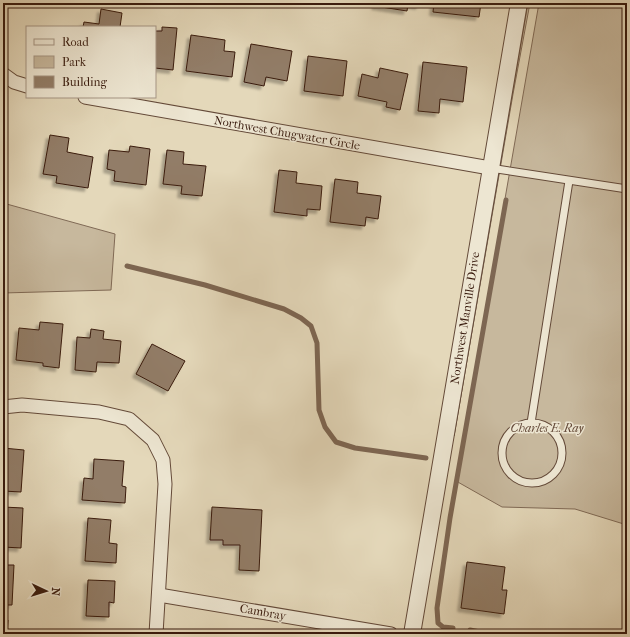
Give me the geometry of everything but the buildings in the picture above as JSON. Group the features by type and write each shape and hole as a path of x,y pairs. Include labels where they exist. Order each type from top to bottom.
{"street":[{"name":"Northwest Manville Drive","path":"412,634 519,3"},
{"path":"3,74 14,82 26,86"},
{"name":"Northwest Chugwater Circle","path":"91,98 490,168"},
{"path":"3,407 22,404 99,412 129,419 153,440 163,460 165,484 160,595 156,634"},
{"name":"Cambray","path":"160,595 390,634"}],"lane":[{"path":"490,168 627,189"},
{"path":"531,423 569,181"},
{"path":"531,423 541,424 551,430 559,438 562,450 561,462 555,472 546,480 535,483 522,481 511,474 506,467 503,454 503,445 510,433 520,426 531,423"}],"green space":[{"path":"528,3 530,3 454,436"},
{"name":"Charles E. Ray","path":"539,3 627,3 627,525 575,509 502,507 456,481"},
{"path":"3,203 115,234 111,290 3,293"}],"waterway":[{"path":"453,628 443,627 438,623 437,608 450,518 506,200"},
{"path":"127,266 205,285 284,309 301,318 311,326 317,343 319,410 325,427 336,442 355,448 426,458"},
{"path":"470,630 490,634"}]}
